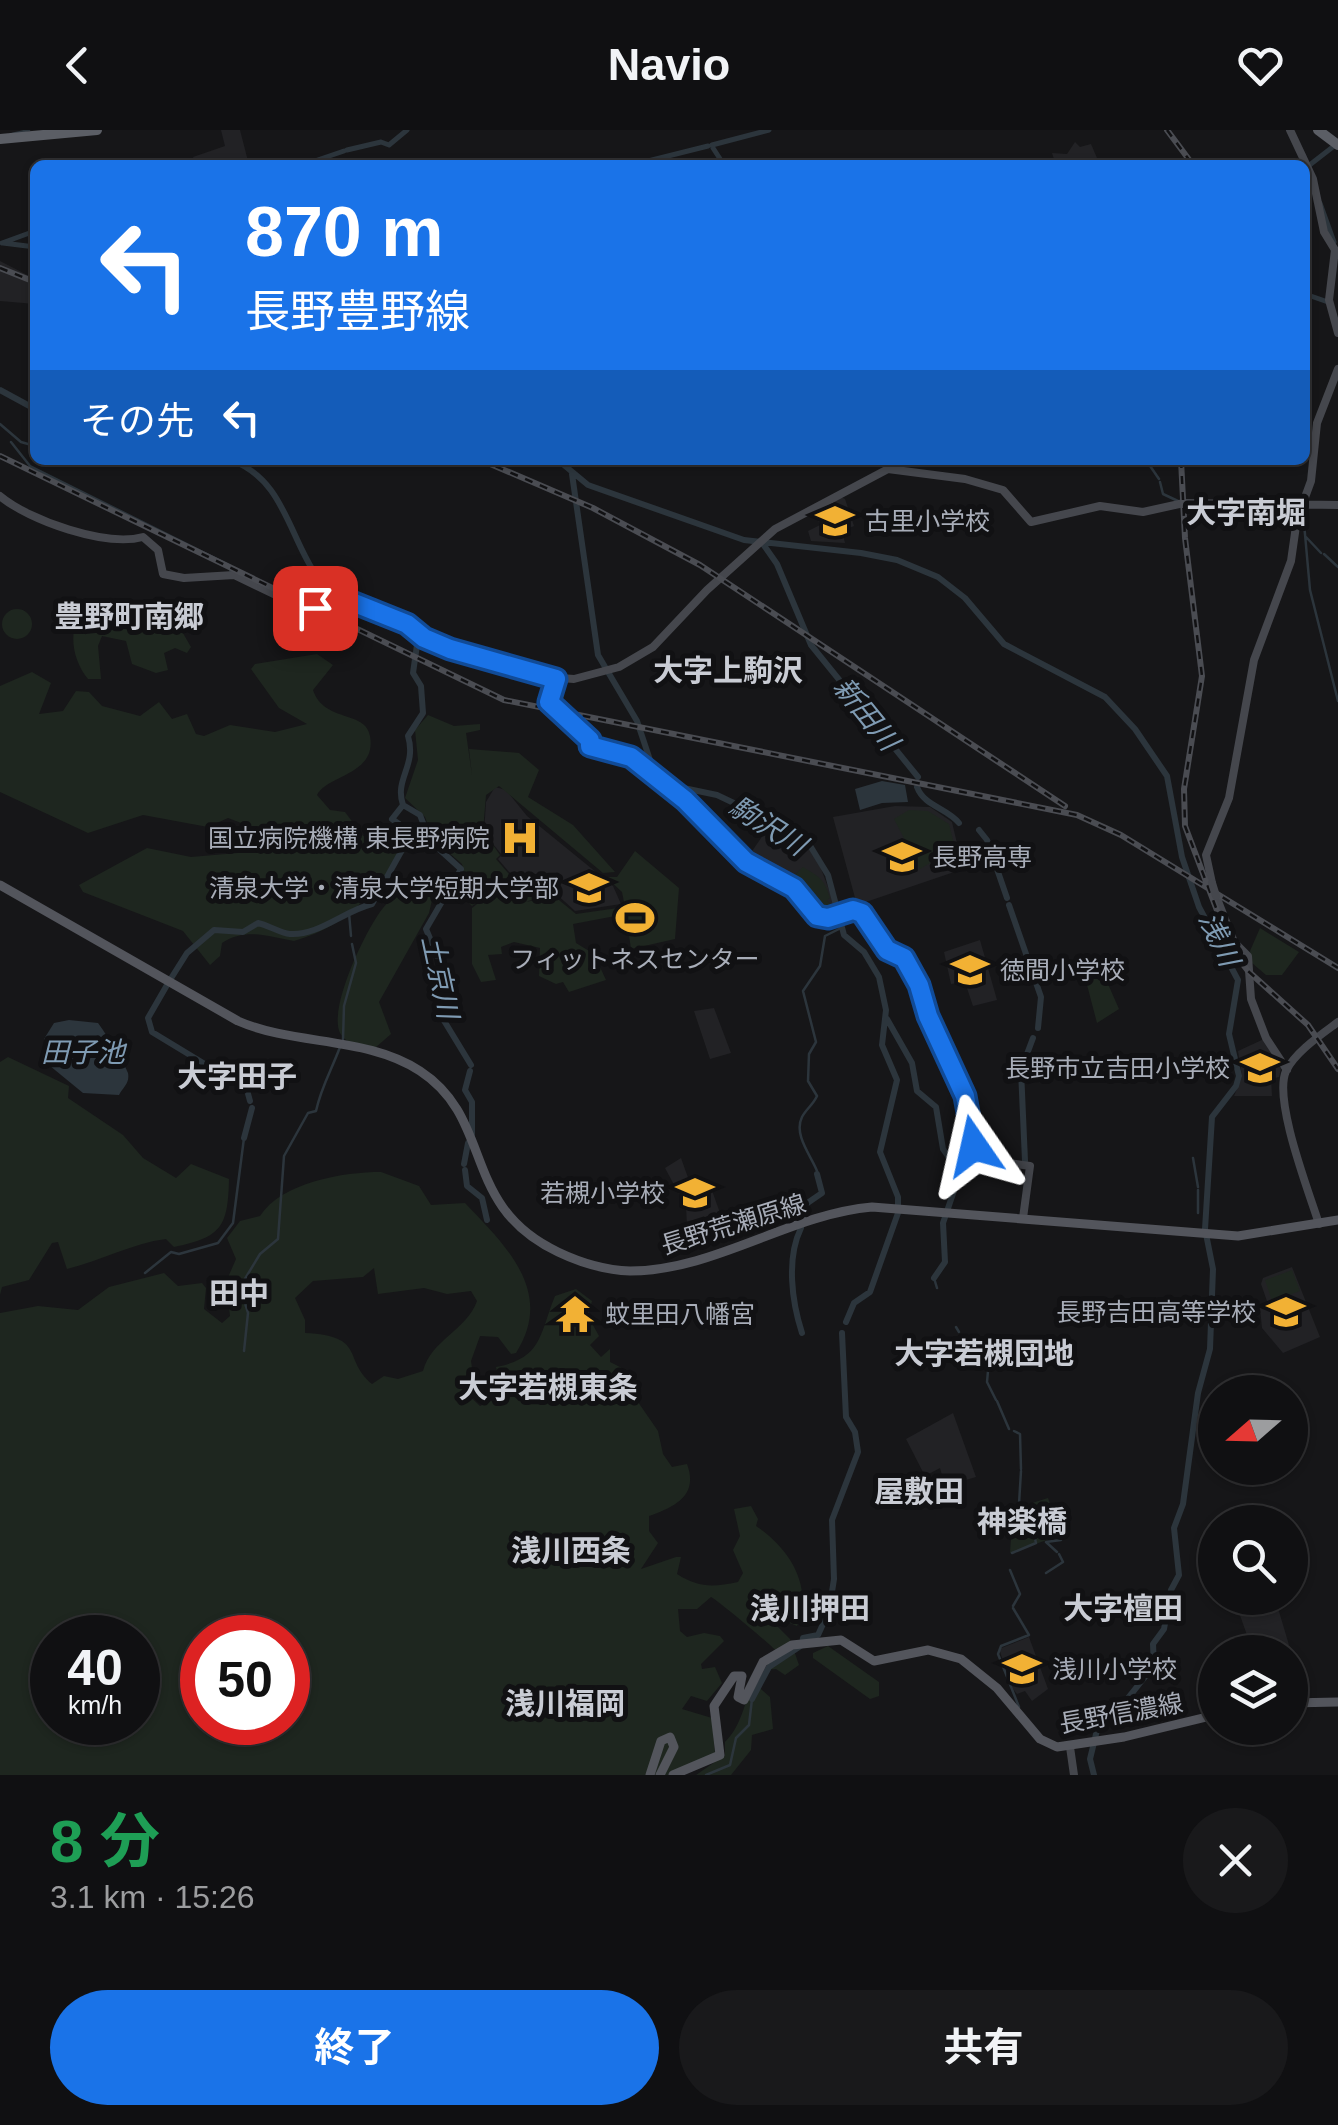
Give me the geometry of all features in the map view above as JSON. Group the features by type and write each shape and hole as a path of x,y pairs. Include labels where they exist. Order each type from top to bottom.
{"highway":[{"path":"0,139 96,130"},
{"path":"1318,130 1338,145"}],"main road":[{"path":"1290,130 1304,160"},
{"path":"1310,173 1322,225 1335,250 1330,300 1338,333"},
{"path":"1319,1224 1284,1089 1286,1070 1266,1038 1251,999 1248,956 1234,942 1216,896 1206,855 1230,798 1254,660 1291,562 1301,506 1310,482 1317,423 1338,369"},
{"path":"0,496 68,532 90,532 112,541 143,538 158,550 162,574 184,578 234,575 312,612 336,600 407,624 424,638 450,649 556,679 606,672 660,642 706,590 760,543 814,505 888,469 965,479 1003,490 1031,522 1100,506 1143,512 1182,504 1338,504"},
{"path":"556,679 549,702 590,740 590,746 631,757 685,800 746,862 794,888 817,916 862,913 887,950 904,958 965,1096 974,1158 1030,1166 1023,1218"},
{"name":"長野荒瀬原線","path":"0,885 238,1021 274,1034 394,1057 432,1080 462,1120 494,1199 509,1220 534,1240 592,1265 624,1270 662,1268 840,1212 896,1208 1250,1236 1338,1219"},
{"path":"1286,1070 1338,1022"},
{"name":"長野信濃線","path":"672,1775 720,1756 714,1706 734,1676 742,1676 738,1696 742,1700 765,1659 802,1642 842,1640 872,1661 928,1650 961,1660 997,1688 1044,1742 1070,1747 1198,1719"},
{"path":"1308,1703 1338,1702"},
{"path":"650,1775 661,1741 670,1737 674,1747 660,1775"},
{"path":"1070,1747 1074,1775"}],"shaded area":[{"path":"221,130 240,130 248,160 194,160 193,157 225,146"},
{"path":"1075,142 1080,147 1091,144 1098,160 1054,160 1052,153 1067,154"},
{"path":"0,261 30,276 30,304 0,301"},
{"name":"古里小学校","path":"839,496 845,499 854,526 842,531 845,543 811,541 808,531 820,525 813,507"},
{"path":"103,605 134,622 180,628 191,647 187,653 175,648 164,653 168,670 156,673 132,664 126,641 102,636 98,646 101,679 88,679 75,652 74,632 88,607"},
{"path":"17,609 28,613 32,624 28,635 17,639 6,635 2,624 6,613"},
{"path":"317,654 333,665 313,690 318,700 361,722 370,736 370,749 359,767 322,788 317,795 330,810 345,812 363,836 372,837 401,821 409,847 359,904 315,934 294,941 240,935 222,943 220,956 210,965 183,931 83,892 79,885 147,848 191,857 249,852 244,824 228,818 208,827 143,815 88,833 0,792 0,686 32,672 51,683 39,714 63,711 76,691 89,692 102,706 140,716 159,702 172,719 187,714 196,734 204,736 230,725 275,732 307,724 279,708 251,669 255,664"},
{"path":"428,715 454,726 480,724 480,730 466,733 472,775 469,749 519,753 539,770 528,797 573,825 615,872 603,873 499,786 486,795 483,831 500,855 496,859 522,889 532,886 539,897 526,902 554,896 576,914 625,907 622,892 606,877 617,877 635,851 679,888 675,939 631,949 626,914 573,924 576,943 594,954 606,980 569,992 563,982 556,984 539,976 540,948 514,942 501,947 502,954 488,955 496,980 481,982 472,964 472,908 500,886 472,906 464,891 462,864 447,851 451,843 447,848 435,843 425,817 405,798 418,760 415,730"},
{"name":"国立病院機構 東長野病院","path":"495,787 506,790 527,816 613,886 621,904 575,911 531,871 535,878 523,888 498,859 502,855 484,833 486,802"},
{"name":"長野高専","path":"895,806 930,807 952,822 963,869 857,905 833,817"},
{"path":"909,810 928,811 949,824 955,848 920,869 894,819"},
{"path":"772,822 814,850 837,911 821,915 786,877 748,857"},
{"path":"803,867 826,886 830,898 827,900 834,908 825,916 790,879"},
{"path":"423,885 432,900 429,913 379,1002 391,1034 375,1048 351,1043 340,1033 339,1006 359,950 387,904 401,893"},
{"path":"1260,928 1299,952 1282,975 1266,975 1252,963 1250,951"},
{"name":"徳間小学校","path":"980,940 997,1000 973,1006 965,982 951,984 944,952"},
{"path":"1104,975 1119,1009 1097,1023 1086,981"},
{"path":"714,1008 731,1053 710,1059 694,1011"},
{"name":"長野市立吉田小学校","path":"1264,1039 1281,1069 1279,1077 1271,1079 1272,1096 1234,1096 1242,1077 1238,1051"},
{"path":"8,1057 69,1086 68,1098 123,1135 143,1158 176,1178 191,1164 229,1179 227,1209 219,1228 190,1243 174,1247 166,1239 154,1241 67,1269 58,1242 52,1243 29,1280 2,1287 0,1295 0,1062"},
{"name":"若槻小学校","path":"681,1158 691,1186 710,1185 724,1224 687,1225 686,1207 665,1168"},
{"path":"381,1172 419,1186 431,1205 465,1203 509,1253 528,1290 527,1331 516,1353 511,1354 498,1337 480,1336 471,1361 474,1382 463,1390 480,1406 502,1396 496,1367 531,1351 555,1296 576,1289 592,1301 588,1316 599,1336 590,1345 601,1357 610,1349 610,1362 633,1377 638,1402 658,1431 663,1454 672,1467 687,1464 690,1475 682,1499 649,1516 649,1531 658,1543 641,1569 681,1557 677,1574 692,1582 738,1582 743,1573 733,1550 740,1536 734,1509 751,1506 758,1519 756,1526 788,1557 802,1597 797,1626 785,1621 777,1626 790,1639 799,1665 785,1675 776,1669 764,1670 778,1653 711,1597 697,1609 678,1609 680,1631 687,1637 704,1633 720,1636 724,1641 701,1664 702,1669 715,1667 722,1683 707,1701 691,1696 682,1709 712,1718 715,1754 668,1775 0,1775 0,1313 38,1306 78,1310 109,1287 164,1273 178,1286 202,1283 206,1288 204,1309 222,1323 230,1316 226,1282 236,1259 227,1238 240,1221 260,1216 283,1195 332,1177","holes":["374,1268 378,1294 424,1288 447,1294 471,1291 477,1301 465,1320 433,1351 423,1371 398,1379 384,1376 372,1384 346,1344 305,1333 305,1320 295,1298 313,1281 363,1277"]},
{"name":"長野吉田高等学校","path":"1292,1267 1320,1337 1283,1353 1262,1328 1260,1308 1268,1304 1261,1284 1263,1278"},
{"path":"1292,1270 1300,1291 1272,1301 1265,1280"},
{"path":"960,1337 985,1343 980,1365 954,1360"},
{"path":"953,1413 976,1477 945,1486 940,1468 925,1476 906,1439"},
{"path":"1048,1498 1061,1535 1010,1553 1013,1509"},
{"path":"1240,1615 1280,1615 1286,1635 1247,1635"},
{"name":"浅川小学校","path":"1029,1637 1048,1689 1032,1701 1025,1691 1017,1694 1013,1689 999,1649"},
{"path":"828,1646 879,1682 879,1696 870,1699 813,1658 813,1653"},
{"path":"754,1683 770,1697 773,1729 752,1735 751,1750 731,1775 696,1775 725,1755 725,1742 739,1722"}],"water":[{"path":"882,781 905,785 908,802 882,803 860,810 855,789"},
{"name":"田子池","path":"54,1023 98,1023 128,1073 119,1095 83,1093 44,1061 44,1039"}],"waterway":[{"path":"12,134 29,130"},
{"path":"347,150 381,142 389,145 407,130"},
{"path":"712,145 769,130"},
{"path":"652,160 708,146"},
{"path":"1310,165 1334,146"},
{"path":"713,148 721,160"},
{"path":"318,160 344,151"},
{"path":"1320,203 1334,242"},
{"path":"2,243 30,233"},
{"path":"3,243 30,246"},
{"path":"1310,296 1328,302"},
{"name":"浅川","path":"0,390 30,406"},
{"path":"0,424 30,445"},
{"path":"11,442 30,466 229,565 231,573"},
{"path":"240,465 270,489 317,576 333,594 354,606"},
{"name":"浅川","path":"564,465 588,485 744,540 861,553 897,560 938,577 965,598 1004,644 1105,697 1135,729 1167,776 1182,857 1199,907 1238,980 1229,1034 1239,1076 1212,1117 1205,1229 1213,1269 1210,1349 1198,1393 1183,1504 1174,1528 1179,1575 1171,1590 1164,1629 1153,1644 1154,1667 1121,1707 1098,1726 1090,1759 1094,1775"},
{"path":"1149,465 1159,479"},
{"name":"駒沢川","path":"572,474 598,655 637,721 655,775"},
{"path":"1160,482 1163,494 1178,501"},
{"path":"1303,512 1310,590 1338,701"},
{"path":"1306,537 1321,553"},
{"name":"新田川","path":"763,544 777,564 811,645 918,777"},
{"path":"1324,554 1338,567"},
{"path":"403,805 401,787 410,756 408,736 423,713 421,686 413,673 417,645 406,628"},
{"name":"駒沢川","path":"669,785 717,795 780,825 809,844 828,875 844,935 864,952 879,977 886,1010 882,1045 897,1080 880,1152 898,1197 898,1213 870,1292 854,1303 846,1322"},
{"name":"新田川","path":"917,787 925,799 959,823"},
{"name":"土京川","path":"403,805 420,815 430,841 461,869 426,929 439,960 443,1019 471,1065"},
{"path":"170,980 187,953 214,930 243,932 258,923 300,934 372,904 402,850 399,824 392,819 403,805"},
{"name":"新田川","path":"979,830 987,840 1007,898"},
{"name":"新田川","path":"1009,905 1041,997 1038,1028"},
{"path":"349,913 351,936"},
{"path":"817,1171 800,1131 802,1117 817,1096 808,1081 809,1054 816,1042 803,991 820,966 825,936 841,928"},
{"path":"343,1039 344,1006 356,963 352,944"},
{"path":"167,985 148,1018 152,1032 241,1086"},
{"path":"887,1019 912,1063 917,1091 936,1107 943,1149 960,1173 943,1223 945,1262 934,1278"},
{"name":"新田川","path":"1025,1161 1021,1070 1033,1038"},
{"path":"244,1351 248,1313 240,1287 260,1254 278,1239 284,1156 308,1113 316,1111 340,1047"},
{"path":"470,1071 465,1090 472,1102 472,1134"},
{"path":"247,1090 250,1101"},
{"path":"244,1138 252,1108"},
{"path":"145,1273 171,1252 179,1254 218,1243 233,1223 244,1138"},
{"path":"464,1164 468,1143"},
{"path":"1193,1158 1198,1187"},
{"path":"465,1170 467,1186 482,1198 487,1220"},
{"path":"804,1220 806,1204 822,1193 817,1174"},
{"path":"1198,1190 1198,1213"},
{"path":"801,1228 793,1253 792,1280 802,1333"},
{"path":"934,1278 937,1288"},
{"path":"956,1327 959,1332"},
{"name":"駒沢川","path":"752,1699 769,1667 802,1645 803,1638 818,1635 829,1611 834,1579 832,1520 858,1452 855,1432 846,1417 842,1333"},
{"path":"962,1338 982,1357"},
{"path":"984,1362 987,1368"},
{"path":"988,1371 987,1382 996,1400"},
{"path":"997,1401 1009,1429"},
{"path":"1014,1431 1020,1434 1021,1469"},
{"path":"1019,1504 1021,1471"},
{"path":"1012,1553 1036,1543 1033,1530 1017,1515 1020,1510"},
{"path":"1057,1552 1046,1542 1061,1540"},
{"path":"1046,1573 1063,1562 1059,1554"},
{"path":"1010,1570 1020,1594 1013,1606"},
{"path":"1013,1608 1029,1635 1001,1646 998,1654 1019,1707"},
{"name":"駒沢川","path":"706,1775 730,1765 736,1738 749,1725 752,1699"}],"railway":[{"path":"1167,130 1189,160"},
{"path":"0,268 30,280"},
{"path":"0,456 504,700 1077,815 1121,835 1338,968"},
{"path":"493,465 593,508 700,565 1065,806"},
{"path":"1181,465 1185,538 1202,676 1184,789 1185,826 1232,950 1248,971 1308,1025 1338,1069"}],"place":[{"name":"古里小学校","path":"835,521"},
{"name":"国立病院機構 東長野病院","path":"520,838"},
{"name":"長野高専","path":"902,857"},
{"name":"清泉大学・清泉大学短期大学部","path":"589,888"},
{"name":"フィットネスセンター","path":"635,918"},
{"name":"徳間小学校","path":"970,970"},
{"name":"長野市立吉田小学校","path":"1260,1068"},
{"name":"若槻小学校","path":"695,1193"},
{"name":"長野吉田高等学校","path":"1286,1312"},
{"name":"蚊里田八幡宮","path":"575,1314"},
{"name":"浅川小学校","path":"1022,1669"}],"district":[{"name":"大字南堀","path":"1246,512"},
{"name":"豊野町南郷","path":"129,616"},
{"name":"大字上駒沢","path":"728,670"},
{"name":"大字田子","path":"237,1076"},
{"name":"田中","path":"239,1293"},
{"name":"大字若槻団地","path":"984,1353"},
{"name":"大字若槻東条","path":"548,1387"},
{"name":"屋敷田","path":"919,1491"},
{"name":"神楽橋","path":"1022,1521"},
{"name":"浅川西条","path":"571,1550"},
{"name":"浅川押田","path":"810,1608"},
{"name":"大字檀田","path":"1123,1608"},
{"name":"浅川福岡","path":"565,1703"}],"route":[{"path":"315,608 342,598 407,624 424,638 450,649 533,676 556,679 549,702 590,740 590,746 631,757 660,784 685,800 746,862 794,888 817,916 828,918 853,910 862,913 887,950 904,958 922,991 928,1016 965,1096 974,1146"}]}
